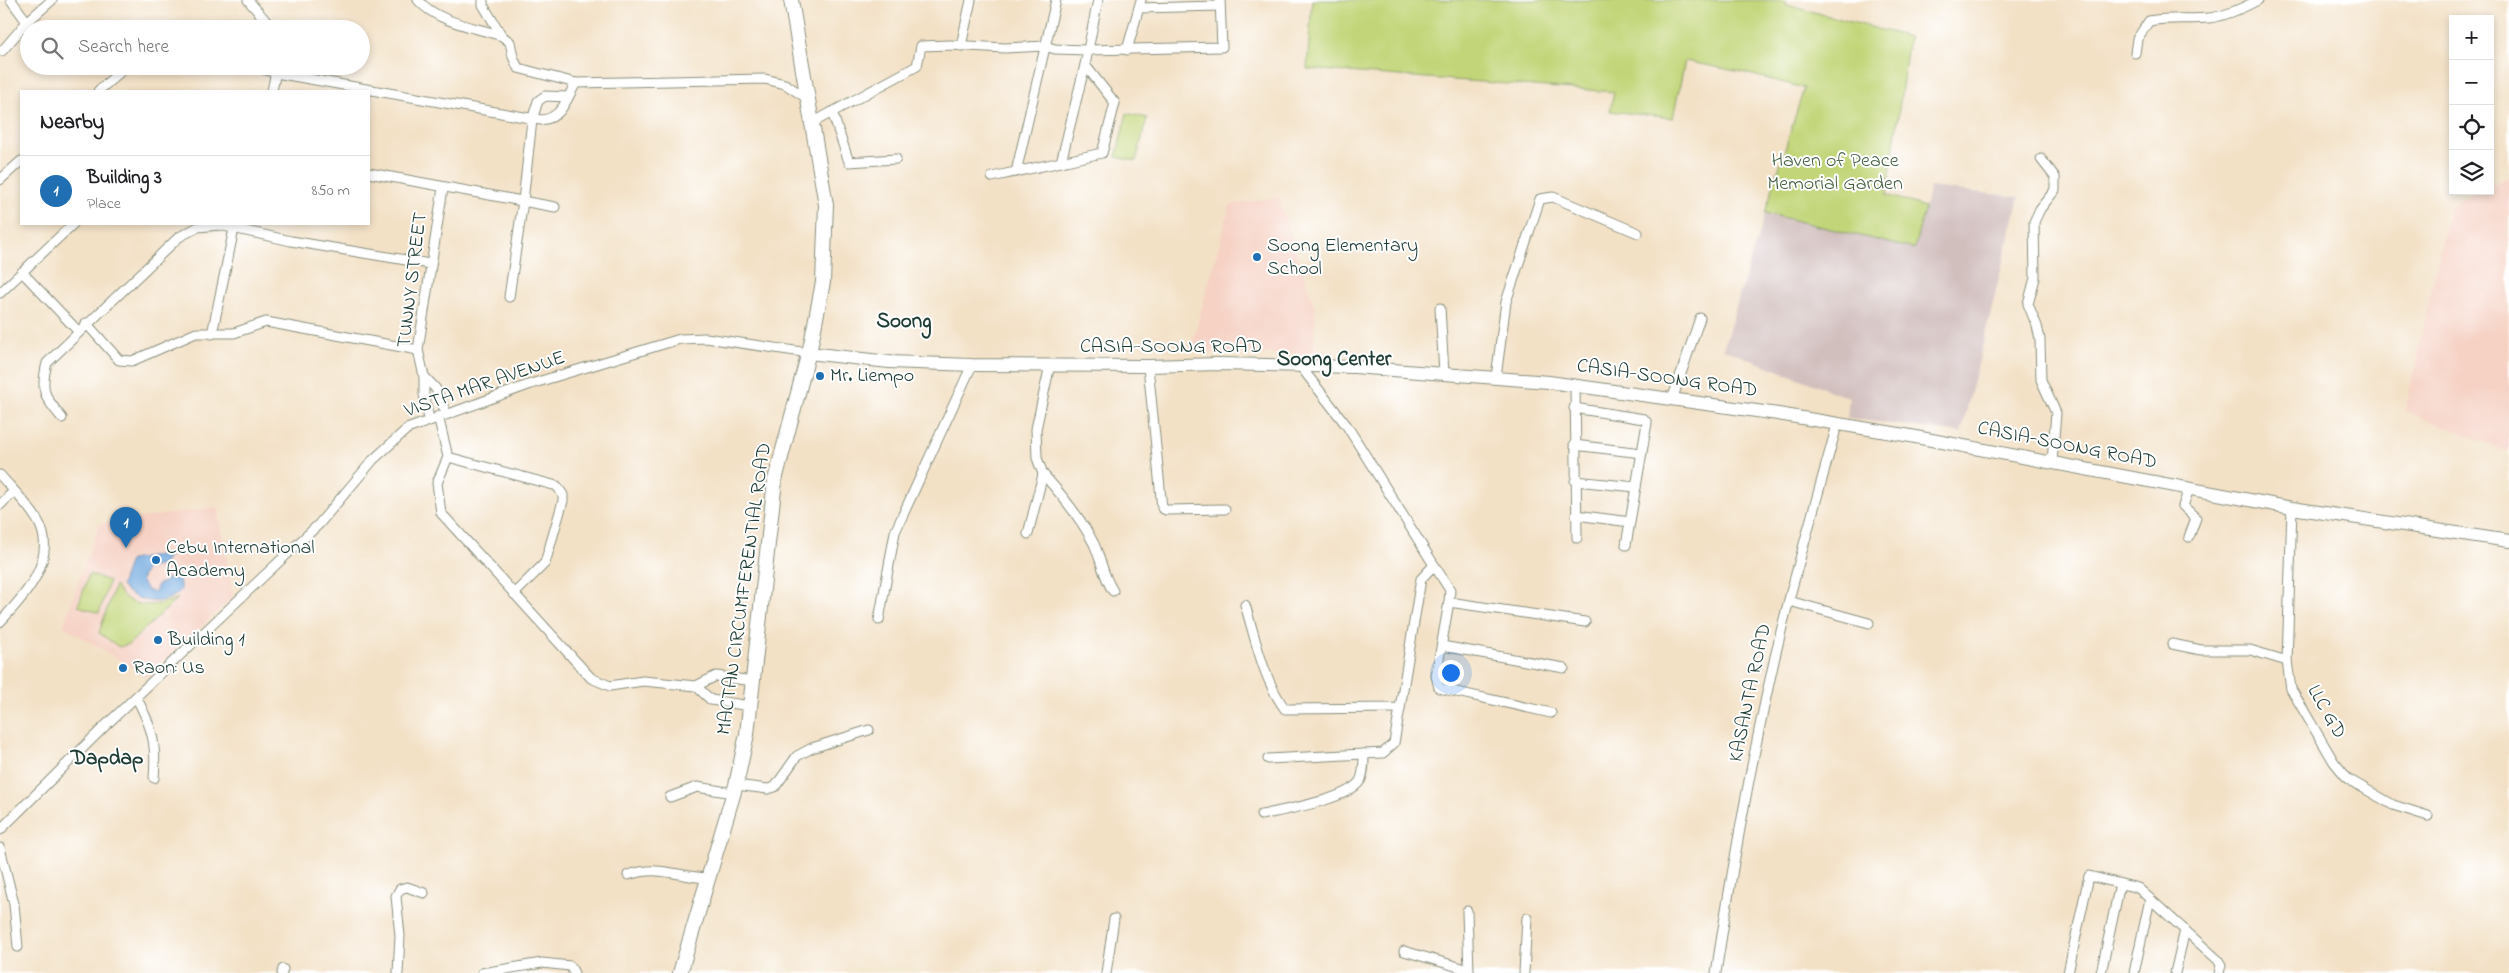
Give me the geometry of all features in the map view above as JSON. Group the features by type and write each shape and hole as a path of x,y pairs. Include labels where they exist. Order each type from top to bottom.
{"main road":[{"name":"MACTAN CIRCUMFERENTIAL ROAD","path":"680,973 734,789 750,706 775,480 809,353 824,282 826,205 791,0"}],"street":[{"path":"11,0 26,20"},
{"path":"29,20 52,0"},
{"path":"248,0 265,20"},
{"path":"418,0 424,7 441,17 502,36 510,42 513,57 518,68 576,83 765,79 785,84 808,99"},
{"path":"483,0 482,5 502,36"},
{"path":"961,46 971,0"},
{"path":"1016,172 1056,0"},
{"path":"1061,162 1086,65 1087,50 1098,0"},
{"path":"2135,53 2137,39 2149,21 2167,18 2210,18 2238,10 2258,0"},
{"path":"812,123 917,66 920,46 1005,48 1045,46 1055,49 1087,50 1127,50 1222,47 1220,3 1140,4 1127,50"},
{"path":"2,51 20,30"},
{"path":"992,177 1102,153 1115,103 1086,65"},
{"path":"99,90 117,75"},
{"path":"272,90 276,75"},
{"path":"302,75 532,120 547,120 556,116 576,83"},
{"path":"509,297 524,202 532,120 538,101 545,96 568,97"},
{"path":"832,112 849,162 896,159"},
{"path":"2041,159 2055,178 2055,190 2040,209 2034,222 2035,278 2028,304 2038,326 2041,380 2056,413 2052,462"},
{"path":"0,180 20,162"},
{"path":"370,173 555,207"},
{"name":"TUNNY STREET","path":"438,416 424,395 424,376 418,350 443,188"},
{"path":"1496,377 1506,302 1540,199 1553,197 1638,233"},
{"path":"0,293 72,225"},
{"path":"212,334 235,226"},
{"path":"62,418 48,401 42,384 46,363 86,323 179,237 198,227 235,226 430,264"},
{"path":"22,272 78,331"},
{"path":"1440,308 1444,372"},
{"path":"1672,400 1700,318"},
{"path":"86,323 119,360 132,361 196,333 234,333 266,322 418,350"},
{"name":"VISTA MAR AVENUE","path":"0,830 136,696 319,524 363,471 395,438 407,429 438,416 531,384 680,339 714,339 809,353"},
{"name":"CASIA-SOONG ROAD","path":"809,353 889,362 972,365 1148,366 1218,364 1354,367 1444,372 1575,385 1905,434 2292,508 2509,542"},
{"path":"880,620 895,532 972,365"},
{"path":"1050,365 1036,428 1037,458 1043,474 1085,526 1095,546 1106,580 1113,590"},
{"path":"1148,366 1162,508 1166,510 1225,509"},
{"path":"1301,367 1347,426 1450,590 1436,676 1437,684 1442,690 1551,713"},
{"name":"TUNNY STREET","path":"424,376 436,389 438,416"},
{"path":"1575,385 1574,445 1577,538"},
{"path":"1574,408 1644,419 1648,427 1626,545"},
{"path":"438,416 448,457 438,483 442,512 514,594 592,678 610,686 643,681 696,686 716,676 753,681"},
{"name":"KASANTA ROAD","path":"1716,973 1730,886 1762,717 1789,600 1837,425"},
{"path":"1574,445 1642,453"},
{"path":"448,457 557,486 561,490 563,501 545,563 514,594"},
{"path":"1028,534 1043,474"},
{"path":"0,475 39,524 44,547 35,576 22,598 0,622"},
{"path":"1575,481 1636,487"},
{"path":"2189,488 2183,506 2196,518 2189,537"},
{"path":"0,505 14,491"},
{"name":"LLC GD","path":"2292,508 2287,661 2291,689 2334,762 2348,779 2393,805 2428,816"},
{"path":"1576,515 1630,522"},
{"path":"1268,760 1383,754 1394,743 1421,579 1434,565"},
{"path":"1789,600 1869,623"},
{"path":"1449,602 1585,622"},
{"path":"1245,605 1262,662 1276,696 1286,709 1400,708"},
{"path":"2172,644 2201,650 2250,650 2287,661"},
{"path":"1442,646 1564,668"},
{"path":"696,686 711,700 750,706"},
{"path":"136,696 154,738 156,755 154,778"},
{"path":"670,797 697,787 734,789 775,788 798,756 812,748 869,730"},
{"path":"1261,815 1332,798 1354,787 1362,775 1364,754"},
{"path":"0,848 14,904 18,947"},
{"path":"628,875 646,870 656,870 708,878"},
{"path":"2068,973 2089,876 2138,888 2218,960 2220,969"},
{"path":"2101,973 2120,884"},
{"path":"398,973 400,936 396,896 400,889 407,887 424,893"},
{"path":"2134,973 2150,899"},
{"path":"1404,951 1469,972 1467,911"},
{"path":"1524,973 1527,918"},
{"path":"1106,973 1114,919"},
{"path":"2176,973 2185,930"},
{"path":"482,973 542,963 570,966 574,973"}],"shaded area":[{"path":"2509,176 2509,452 2405,411 2450,206 2471,195 2494,195 2494,184"},
{"path":"1930,187 2019,197 1961,433 1847,418 1849,398 1723,349 1765,213 1914,249"},
{"name":"Soong Elementary School","path":"1278,197 1315,308 1314,355 1190,352 1230,205"},
{"name":"Cebu International Academy","path":"218,507 233,597 148,677 63,626 99,524"}],"green space":[{"name":"Haven of Peace Memorial Garden","path":"1312,0 1785,0 1787,5 1909,37 1887,195 1925,207 1914,249 1765,213 1804,88 1741,72 1685,61 1673,118 1610,111 1614,92 1307,69"},
{"path":"1127,113 1147,118 1136,161 1116,157"},
{"path":"89,574 109,581 99,613 78,606"},
{"path":"115,585 127,599 143,605 151,605 178,598 129,644 119,647 99,633"}],"water":[{"path":"170,554 163,565 146,569 141,580 147,590 155,592 158,584 165,582 167,578 179,579 181,590 174,596 159,601 151,601 134,596 121,586 130,560"}],"place":[{"name":"Soong Elementary School","path":"1257,257"},
{"name":"Mr. Liempo","path":"820,376"},
{"name":"Building 3","path":"126,548"},
{"name":"Cebu International Academy","path":"156,560"},
{"name":"Building 1","path":"158,640"},
{"name":"Raon: Us","path":"123,668"}],"district":[{"name":"Soong","path":"904,322"},
{"name":"Soong Center","path":"1334,360"},
{"name":"Dapdap","path":"107,759"}]}
